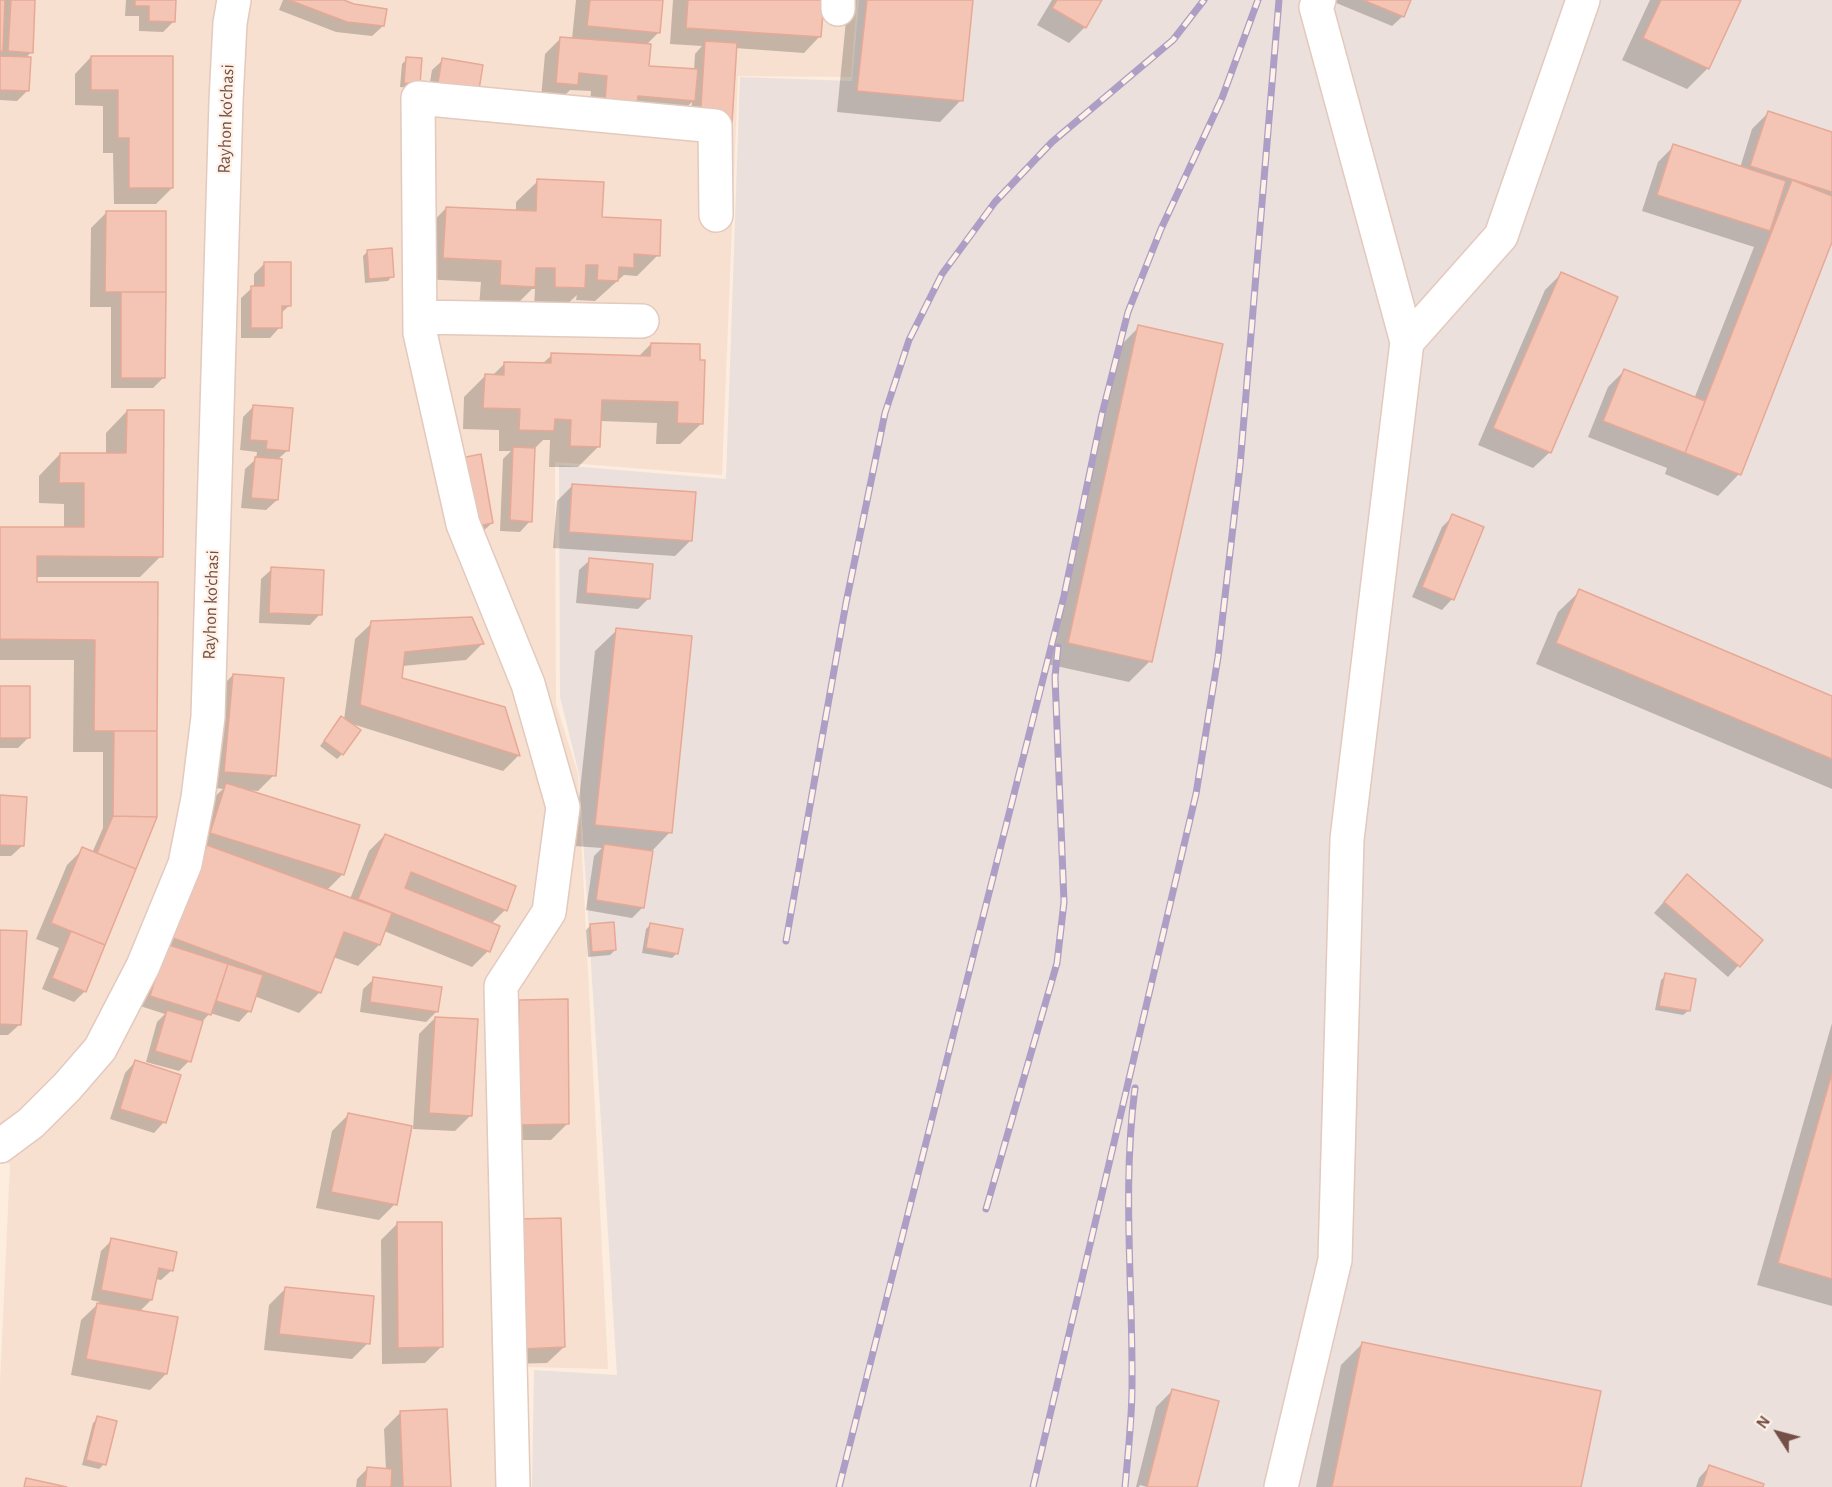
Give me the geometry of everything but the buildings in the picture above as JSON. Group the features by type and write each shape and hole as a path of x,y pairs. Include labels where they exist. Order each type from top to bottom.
{"street":[{"name":"Rayhon ko'chasi","path":"0,1146 31,1123 100,1049 143,966 188,853 198,798 208,717 226,101 234,0"},
{"path":"1281,1487 1335,1260 1347,839 1407,342 1316,7 1319,0"},
{"path":"1407,342 1501,236 1583,0"},
{"path":"513,1487 501,986 549,912 562,807 528,684 462,524 420,333 418,98 715,126 716,214"},
{"path":"420,317 642,321"}],"shaded area":[{"path":"0,0 857,0 851,77 738,76 722,475 555,462 556,704 578,774 608,1369 526,1367 519,1487 0,1487 0,1383 10,1164 0,1162"},
{"path":"859,0 1832,0 1832,1487 532,1487 534,1370 617,1375 579,774 560,697 559,465 726,479 740,77 852,81"}],"railway":[{"path":"786,941 846,603 885,413 909,340 942,274 995,202 1052,142 1173,40 1204,0"},
{"path":"839,1487 1064,596 1102,414 1128,312 1161,229 1222,98 1258,0"},
{"path":"1033,1487 1196,794 1218,657 1240,466 1279,0"},
{"path":"986,1209 1057,963 1064,902 1055,677 1058,647"},
{"path":"1125,1487 1132,1398 1129,1162 1135,1088"}]}
